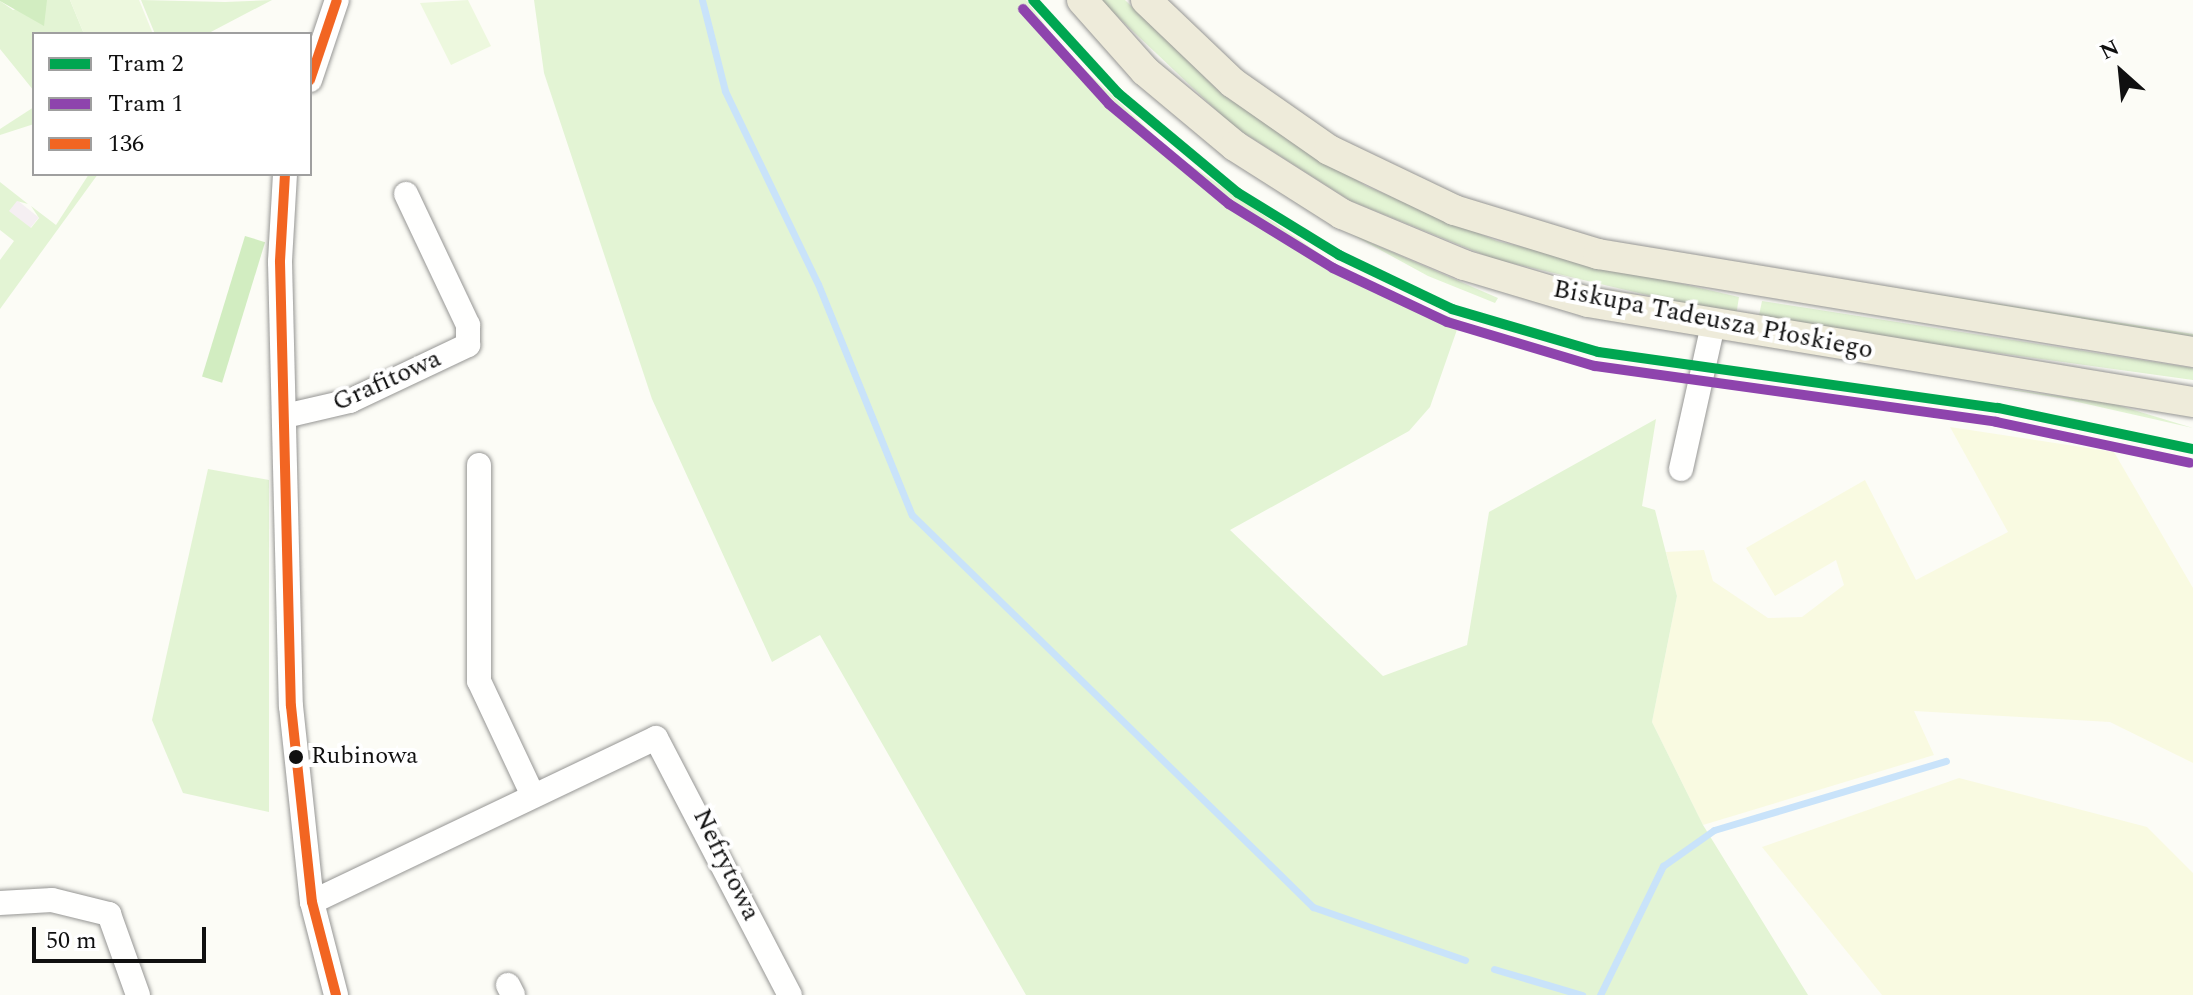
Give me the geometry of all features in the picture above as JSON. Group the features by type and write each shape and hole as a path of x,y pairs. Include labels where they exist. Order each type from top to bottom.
{"main road":[{"name":"Biskupa Tadeusza Płoskiego","path":"1082,0 1145,71 1235,146 1342,214 1464,265 1588,302 2193,402"},
{"name":"Biskupa Tadeusza Płoskiego","path":"1146,0 1233,83 1329,150 1454,210 1598,254 2193,352"}],"street":[{"path":"312,74 337,0"},
{"path":"285,176 285,416 291,706 312,902 336,995"},
{"name":"Grafitowa","path":"285,416 350,401 468,345 468,325 406,194"},
{"path":"1681,469 1713,325"},
{"path":"312,902 533,796 479,681 479,465"},
{"name":"Nefrytowa","path":"533,796 656,738 668,750 790,995"},
{"path":"0,903 52,900 109,914 138,995"}],"shaded area":[{"path":"17,200 39,218 30,229 8,211"}],"green space":[{"path":"0,0 47,0 44,26 0,1"},
{"path":"47,0 70,0 83,32 32,32 32,89 0,49 0,1 13,10"},
{"path":"70,0 139,0 152,32 83,32"},
{"path":"141,0 272,0 211,32 154,32"},
{"path":"468,0 491,46 451,65 420,3"},
{"path":"534,0 1026,0 1065,51 1173,153 1358,280 1460,321 1430,407 1409,431 1230,530 1383,676 1467,645 1489,512 1656,419 1642,506 1655,510 1677,596 1652,722 1703,825 1808,995 1026,995 820,635 772,662 652,399 544,73"},
{"path":"1100,0 1125,0 1223,95 1366,186 1497,241 1739,297 1736,316 1494,259 1351,201 1233,126"},
{"path":"32,108 32,125 0,135 0,129"},
{"path":"88,176 97,176 0,309 0,260 14,241 0,230 0,182 28,204 17,201 9,211 31,228 39,218 31,206 56,225"},
{"path":"1331,223 1498,298 1495,303 1428,276"},
{"path":"245,236 265,242 222,383 202,377"},
{"path":"1763,267 2193,334 2193,337"},
{"path":"1762,301 2193,368 2193,380 1758,320"},
{"path":"1981,385 2114,404 2193,428 2060,398"},
{"path":"1950,427 2114,452 2193,588 2193,763 2110,722 1914,711 1934,755 1703,825 1652,722 1677,596 1666,552 1704,550 1713,581 1768,618 1802,617 1844,585 1836,560 1775,596 1746,548 1865,480 1916,580 2008,532"},
{"path":"208,469 269,480 269,812 183,793 152,720"},
{"path":"1959,778 2147,827 2193,873 2193,995 1882,995 1762,847"}],"waterway":[{"path":"702,0 725,91 818,284 912,515 1313,907 1465,960"},
{"path":"1600,995 1663,866 1714,830 1946,761"},
{"path":"1494,969 1582,995"}],"tram line":[{"name":"2","path":"1033,0 1118,93 1238,193 1339,255 1452,309 1598,352 1998,408 2193,449"},
{"name":"1","path":"1023,9 1109,104 1229,204 1333,268 1447,322 1595,366 1996,422 2190,463"}],"transit line":[{"name":"136","path":"312,74 337,0"},
{"name":"136","path":"285,176 280,262 291,706 312,902 336,995"}],"place":[{"name":"Rubinowa","path":"296,757"}]}
